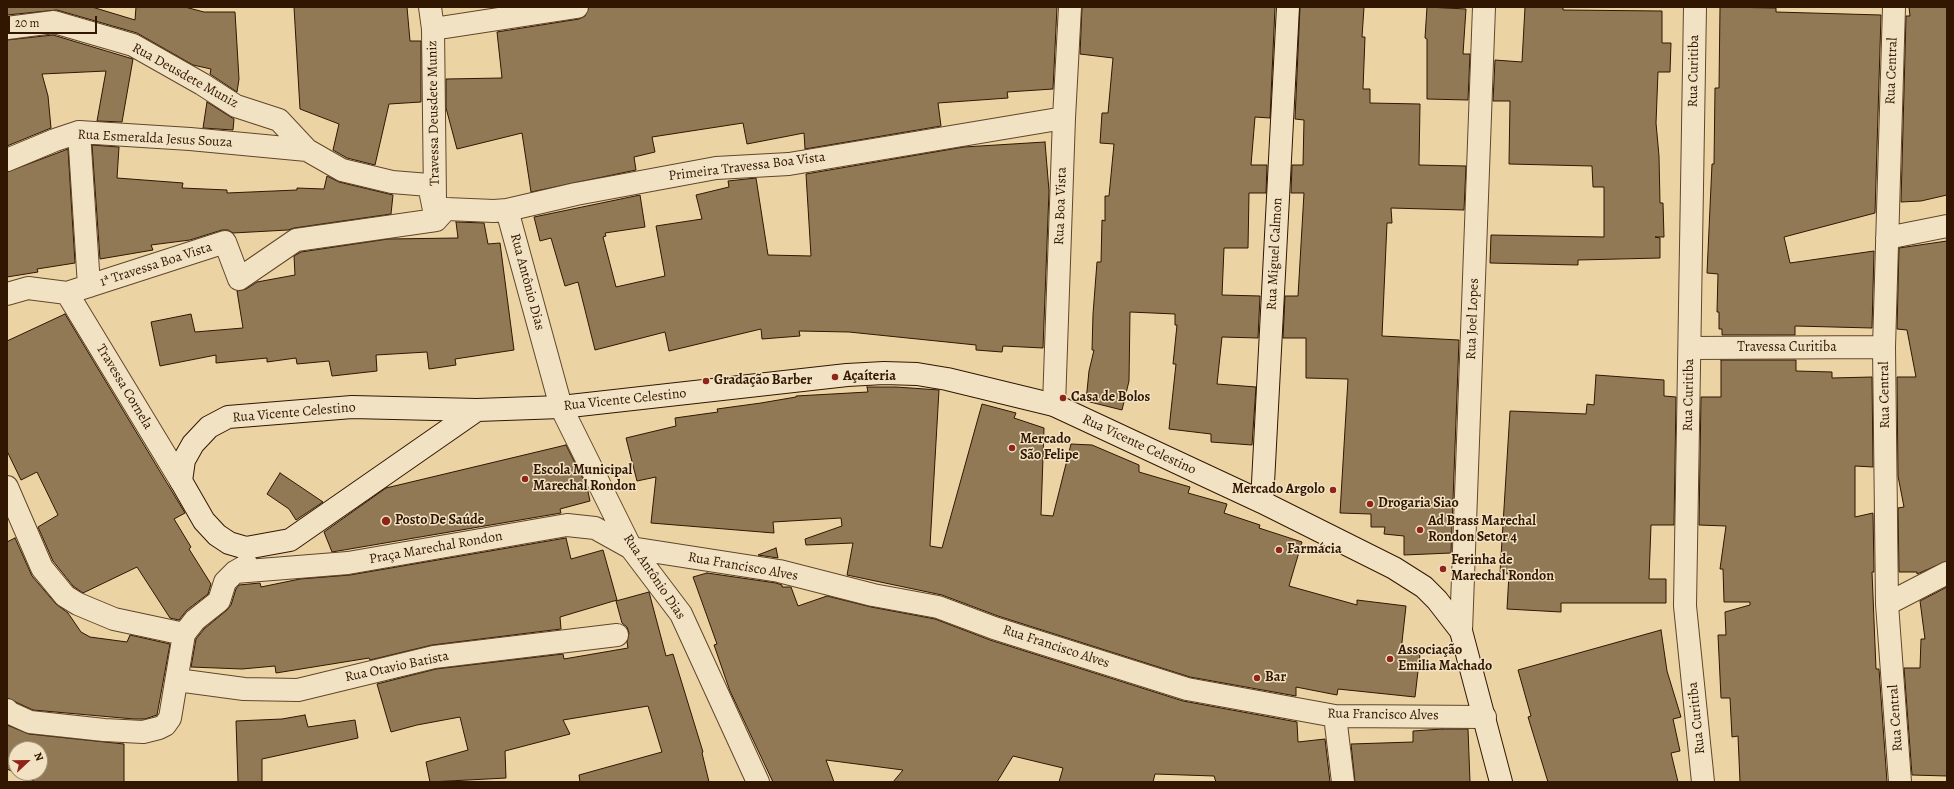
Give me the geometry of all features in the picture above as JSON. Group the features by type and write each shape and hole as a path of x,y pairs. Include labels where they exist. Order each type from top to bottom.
{"street":[{"name":"Travessa Deusdete Muniz","path":"430,7 433,29 436,220"},
{"path":"433,29 577,7"},
{"name":"Rua Boa Vista","path":"1054,405 1064,118 1070,7"},
{"name":"Rua Miguel Calmon","path":"1262,502 1288,7"},
{"name":"Rua Joel Lopes","path":"1461,631 1484,7"},
{"name":"Rua Curitiba","path":"1696,7 1685,606 1703,782"},
{"name":"Rua Central","path":"1894,7 1884,348 1887,604 1900,782"},
{"name":"Rua Deusdete Muniz","path":"7,28 54,22 133,46 202,84 236,106 279,120 307,150 342,170 392,182 429,185 436,220"},
{"name":"Primeira Travessa Boa Vista","path":"436,220 446,209 494,211 507,210 576,194 716,168 789,164 1064,118"},
{"path":"79,132 89,286"},
{"name":"Rua Esmeralda Jesus Souza","path":"7,160 55,140 79,132 190,139 307,150"},
{"name":"Rua Antônio Dias","path":"507,210 561,407 631,548 681,614 758,782"},
{"name":"1ª Travessa Boa Vista","path":"7,294 28,288 67,293 225,242 240,279 296,240 436,220"},
{"path":"1888,238 1947,226"},
{"name":"Travessa Cornela","path":"67,293 181,481"},
{"name":"Travessa Curitiba","path":"1690,348 1884,348"},
{"name":"Rua Vicente Celestino","path":"181,481 184,460 193,444 209,427 228,417 352,407 477,410 561,407 847,375 884,373 917,374 946,379 1054,405 1262,502 1410,577 1424,587 1437,600 1461,631 1485,716 1501,782"},
{"path":"7,710 10,713 30,722 104,730 143,732 165,725 170,718 178,680 184,634 195,620 219,601 225,582 235,572 290,540 477,410"},
{"path":"181,481 204,521 217,535 229,543 246,548 290,540"},
{"path":"7,487 42,568 65,596 78,604 114,619 184,634"},
{"name":"Praça Marechal Rondon","path":"235,572 348,563 567,525 595,528 631,548"},
{"name":"Rua Francisco Alves","path":"631,548 779,571 872,595 938,607 994,628 1187,689 1335,716 1485,716"},
{"path":"1887,604 1947,573"},
{"name":"Rua Otavio Batista","path":"178,680 244,689 298,690 434,657 617,635"},
{"path":"1335,716 1343,782"}],"building":[{"path":"7,7 92,7 135,20 136,7 185,7 204,12 235,12 239,79 237,92 210,74 211,69 193,65 137,33 57,10 7,15"},
{"path":"294,7 407,7 410,41 421,41 421,102 389,104 375,165 347,158 333,150 339,124 300,109"},
{"path":"589,7 1057,7 1053,89 1007,92 1008,98 938,103 941,126 805,149 804,133 747,144 743,123 652,137 655,152 634,157 636,170 531,192 522,133 457,149 446,108 446,79 502,78 497,32 579,19 585,16"},
{"path":"1082,7 1275,7 1270,118 1255,117 1251,165 1267,165 1266,193 1249,193 1248,248 1224,248 1222,295 1260,296 1258,338 1222,337 1217,384 1256,387 1252,445 1211,442 1211,434 1169,429 1176,364 1173,364 1177,325 1175,325 1175,314 1130,312 1129,381 1122,410 1086,401 1089,371 1094,350 1092,350 1093,314 1097,262 1101,262 1102,220 1105,221 1105,196 1109,196 1114,144 1100,143 1102,113 1108,113 1113,58 1080,54"},
{"path":"1300,7 1364,7 1362,37 1365,37 1363,89 1370,89 1370,103 1420,104 1419,165 1466,166 1464,210 1391,208 1392,223 1387,223 1382,336 1459,340 1451,553 1404,555 1404,536 1384,534 1385,527 1371,527 1371,514 1340,513 1348,379 1306,378 1306,338 1283,338 1285,296 1298,296 1304,193 1291,193 1292,165 1303,165 1304,120 1295,119"},
{"path":"1427,7 1466,9 1463,54 1470,54 1468,100 1427,99 1427,39 1425,38"},
{"path":"1525,7 1563,7 1563,10 1662,11 1662,43 1671,43 1670,72 1658,72 1656,123 1659,156 1660,203 1663,203 1664,237 1655,237 1660,238 1660,258 1578,260 1578,265 1490,263 1491,235 1604,237 1604,187 1593,187 1592,166 1509,164 1510,101 1493,101 1495,60 1522,62"},
{"path":"1720,7 1776,8 1776,12 1881,15 1875,213 1784,237 1790,263 1874,251 1872,328 1795,326 1795,335 1722,335 1722,329 1719,329 1719,312 1717,312 1718,274 1707,273 1712,164 1714,164 1715,88 1719,88"},
{"path":"1909,7 1947,7 1947,195 1921,201 1901,202 1906,16 1910,16"},
{"path":"53,35 133,59 122,122 97,121 106,71 42,74 48,96 51,128 7,146 7,40"},
{"path":"207,102 234,119 233,130 203,128"},
{"path":"1045,142 1049,191 1043,348 1003,346 1002,352 976,350 976,345 849,332 799,331 800,336 762,339 761,329 669,351 665,332 595,350 578,282 565,286 551,238 540,241 534,217 640,195 645,227 605,233 606,236 603,237 616,287 665,276 656,226 702,219 696,195 729,187 728,181 756,178 768,255 811,256 806,174 964,147"},
{"path":"92,145 119,147 117,178 183,183 182,188 227,190 227,193 297,190 297,188 324,189 327,176 339,182 393,195 391,214 288,230 233,233 228,230 222,230 190,240 151,245 153,250 100,259"},
{"path":"68,149 75,263 37,269 38,272 7,277 7,172"},
{"path":"456,222 484,223 488,244 500,243 514,350 455,359 456,365 429,369 427,352 376,355 377,371 332,376 329,361 297,364 296,358 267,362 267,358 216,363 216,355 160,366 151,322 191,314 195,332 243,328 237,291 246,289 257,282 295,275 294,256 301,252 388,239 458,238"},
{"path":"1947,241 1947,561 1917,574 1917,572 1899,572 1898,508 1904,507 1898,476 1897,377 1916,377 1907,330 1897,329 1899,248"},
{"path":"65,314 185,513 174,519 191,547 189,549 211,584 208,594 187,610 179,620 170,618 137,567 83,593 73,586 53,561 38,527 58,515 37,472 21,480 7,451 7,341"},
{"path":"1721,360 1796,360 1796,371 1832,372 1832,378 1872,377 1873,467 1855,466 1855,517 1873,513 1874,572 1872,572 1876,669 1879,669 1887,782 1740,782 1738,736 1732,737 1730,698 1721,698 1718,635 1726,635 1725,612 1750,605 1750,602 1724,602 1723,569 1720,569 1726,526 1699,525 1701,397 1721,397"},
{"path":"1596,375 1664,380 1664,396 1676,397 1674,525 1651,525 1649,579 1666,579 1666,603 1561,603 1561,612 1507,609 1509,574 1500,573 1510,411 1586,414 1587,404 1594,405"},
{"path":"867,387 896,387 939,390 930,546 942,548 982,404 1016,413 1014,418 1044,428 1041,515 1053,516 1071,444 1092,445 1139,465 1139,472 1190,487 1188,493 1227,504 1224,513 1260,525 1259,528 1302,542 1289,586 1357,605 1357,600 1406,606 1401,651 1420,654 1415,697 1338,689 1337,695 1296,687 1296,696 1190,677 998,616 942,595 847,575 853,543 806,545 805,539 842,526 841,518 773,522 774,533 651,523 656,477 637,481 626,438 676,426 675,418 718,412 717,409 761,403 796,396 868,392"},
{"path":"566,445 587,487 590,501 560,509 561,513 332,552 324,532 386,488"},
{"path":"280,473 323,502 296,520 289,509 267,494"},
{"path":"15,538 32,576 56,604 68,613 81,632 90,637 127,642 130,635 170,644 157,715 145,719 134,719 33,710 7,698 7,542"},
{"path":"566,538 571,559 603,550 617,600 560,617 561,629 432,645 370,660 369,658 276,673 275,666 242,669 191,667 196,639 204,629 231,605 236,589 239,585 260,583 261,587 300,579 350,575"},
{"path":"776,548 778,558 758,555"},
{"path":"707,573 776,583 782,585 782,587 791,587 798,606 827,596 871,607 935,619 990,640 1183,701 1297,722 1298,742 1325,739 1330,782 1216,782 1214,776 1155,774 1153,782 1059,782 1063,768 1013,756 997,782 893,782 903,770 826,760 834,782 773,782 730,691 714,645 717,644 693,577"},
{"path":"1947,587 1947,776 1912,775 1904,668 1920,668 1921,639 1925,639 1920,601"},
{"path":"649,592 666,656 673,654 703,752 709,782 580,782 579,775 662,752 648,706 563,720 570,734 505,751 506,778 430,782 426,762 468,750 460,717 417,725 391,732 377,684 436,669 563,654 564,659 628,648 627,642 629,633 627,627 622,623 616,601"},
{"path":"1661,630 1667,671 1681,717 1673,719 1680,751 1671,753 1678,782 1548,782 1528,717 1531,716 1518,670"},
{"path":"305,715 308,727 355,720 358,738 262,759 262,782 238,782 236,721 282,719"},
{"path":"7,725 29,734 124,744 124,782 34,781 48,781 48,741 8,741 8,769"},
{"path":"1468,729 1470,782 1355,782 1351,744 1413,742 1413,731"}],"place":[{"name":"Açaíteria","path":"835,377"},
{"name":"Gradação Barber","path":"706,381"},
{"name":"Casa de Bolos","path":"1063,398"},
{"name":"Mercado São Felipe","path":"1012,448"},
{"name":"Escola Municipal Marechal Rondon","path":"525,479"},
{"name":"Mercado Argolo","path":"1333,490"},
{"name":"Drogaria Siao","path":"1370,504"},
{"name":"Posto De Saúde","path":"386,521"},
{"name":"Ad Brass Marechal Rondon Setor 4","path":"1420,530"},
{"name":"Farmácia","path":"1279,550"},
{"name":"Ferinha de Marechal Rondon","path":"1443,569"},
{"name":"Associação Emilia Machado","path":"1390,659"},
{"name":"Bar","path":"1257,678"}]}
